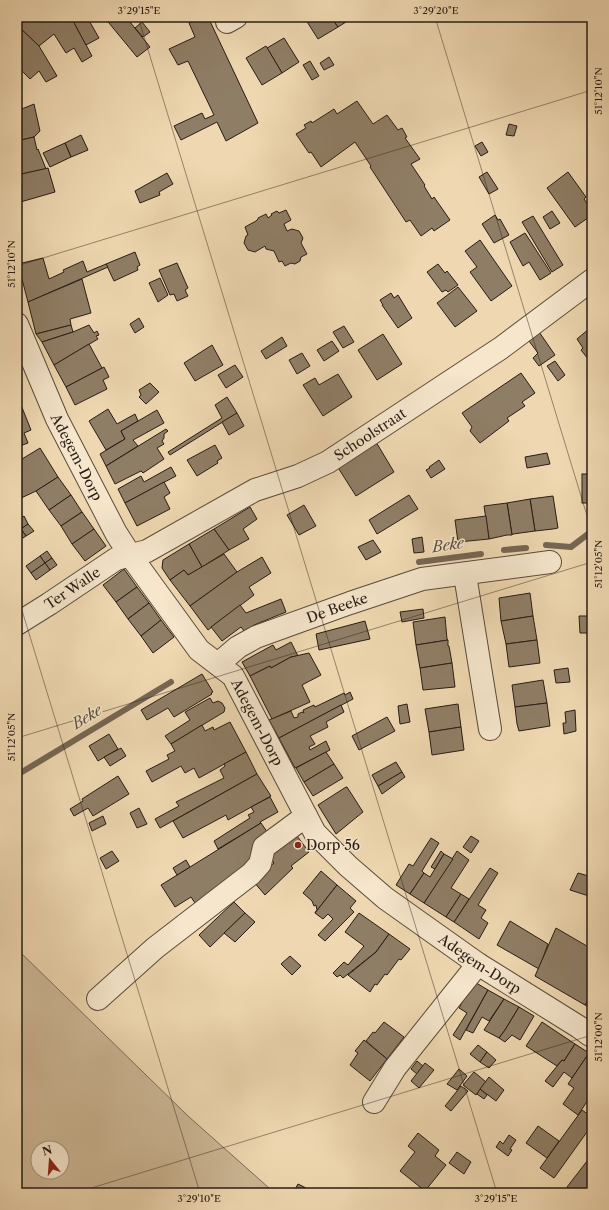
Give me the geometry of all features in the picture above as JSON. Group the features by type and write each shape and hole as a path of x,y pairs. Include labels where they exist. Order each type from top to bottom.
{"street":[{"name":"Schoolstraat","path":"130,555 147,550 255,490 298,476 328,462 501,348 592,280"},
{"name":"Adegem-Dorp","path":"17,324 57,419 116,533 198,650 233,676 315,833 348,866 385,898 478,964 592,1035"},
{"name":"Ter Walle","path":"17,624 116,559 130,555"},
{"name":"De Beeke","path":"218,664 238,647 256,637 350,603 422,580 550,562"},
{"path":"465,575 490,728"},
{"path":"98,999 155,948 251,874 260,864 264,847 306,816"},
{"path":"374,1102 395,1068 478,964"}],"shaded area":[{"path":"17,949 188,1116 269,1188 267,1193 17,1193"}],"building":[{"path":"29,17 71,17 92,56 82,62 74,48 66,53 54,34 39,46 17,25"},
{"path":"71,17 87,17 99,38 86,45"},
{"path":"104,17 126,17 150,47 137,57"},
{"path":"202,17 208,17 258,123 226,141 217,122 181,140 174,126 202,113 205,119 214,115 188,61 178,65 169,49 195,37 189,23"},
{"path":"304,17 331,17 338,27 318,39"},
{"path":"331,17 354,17 338,27"},
{"path":"142,22 150,32 143,37 135,28"},
{"path":"17,25 39,46 57,76 46,82 39,71 30,79 17,66"},
{"path":"284,38 299,62 282,73 267,48"},
{"path":"266,46 282,73 262,85 246,58"},
{"path":"329,57 334,65 324,70 320,63"},
{"path":"310,61 319,76 312,80 303,65"},
{"path":"19,98 22,110 17,111 17,99"},
{"path":"357,101 373,124 387,115 398,130 402,128 407,137 405,138 420,159 411,164 425,185 424,186 432,199 434,197 450,220 434,231 432,228 421,236 410,220 406,222 355,142 321,167 296,134 306,128 304,125 311,121 312,123 334,109 337,114"},
{"path":"34,104 40,131 34,137 17,141 17,111"},
{"path":"509,124 517,126 514,136 506,135"},
{"path":"81,135 88,150 71,157 65,143"},
{"path":"34,137 37,150 38,149 46,169 17,175 17,141"},
{"path":"482,142 488,152 481,156 475,146"},
{"path":"65,143 71,157 50,167 43,153"},
{"path":"48,168 55,192 17,203 17,175"},
{"path":"487,172 498,189 489,194 479,177"},
{"path":"568,172 586,197 584,199 592,211 592,215 575,227 547,188"},
{"path":"167,173 173,184 159,192 160,195 140,203 135,191"},
{"path":"286,210 291,220 284,224 287,231 292,229 299,231 303,238 301,243 307,254 301,257 300,261 295,264 291,263 285,266 282,261 279,262 274,251 266,249 265,246 255,252 248,250 244,243 246,236 248,235 245,227 266,214 268,218 272,215 271,214 277,211 279,213"},
{"path":"552,211 560,223 550,229 543,217"},
{"path":"495,215 498,220 500,219 509,235 494,243 482,224"},
{"path":"533,216 563,265 552,272 522,222"},
{"path":"525,233 551,273 540,280 529,262 523,266 510,242"},
{"path":"480,240 512,286 491,301 470,272 477,267 465,251"},
{"path":"135,252 140,265 137,267 138,270 114,281 106,264"},
{"path":"43,258 49,279 64,272 63,270 83,261 87,272 106,264 108,267 28,302 18,264"},
{"path":"177,263 188,288 185,290 188,296 177,301 174,294 170,295 159,270"},
{"path":"438,264 445,273 447,271 458,285 448,292 446,290 442,292 427,272"},
{"path":"160,278 168,295 158,302 149,283"},
{"path":"82,279 91,313 70,319 71,325 36,334 28,302"},
{"path":"458,287 477,311 455,327 437,303"},
{"path":"391,293 394,298 398,295 412,318 398,328 380,300"},
{"path":"139,318 144,327 135,333 130,324"},
{"path":"71,325 73,332 42,342 36,334"},
{"path":"89,325 94,333 97,331 99,335 96,336 98,339 54,365 42,342"},
{"path":"344,326 354,342 343,348 333,332"},
{"path":"590,328 592,330 592,364 581,350 583,348 577,339"},
{"path":"537,329 555,355 539,366 533,358 538,353 526,337"},
{"path":"383,334 402,364 377,380 358,350"},
{"path":"282,337 287,346 266,359 261,351"},
{"path":"332,341 339,351 324,361 317,350"},
{"path":"89,344 102,368 66,387 54,365"},
{"path":"212,345 223,365 195,381 184,363"},
{"path":"302,353 310,366 297,374 289,360"},
{"path":"555,361 565,375 558,381 547,366"},
{"path":"235,365 243,377 226,388 218,375"},
{"path":"104,367 109,377 103,380 107,389 75,405 66,387"},
{"path":"521,373 535,393 522,402 525,406 507,418 509,421 480,443 470,431 472,427 462,413"},
{"path":"338,374 352,397 323,416 303,385 315,378 319,385"},
{"path":"150,383 159,392 146,404 139,397 141,395 139,390"},
{"path":"227,397 237,413 170,455 168,452 222,418 215,405"},
{"path":"21,405 31,430 24,433 28,443 17,447 17,407"},
{"path":"108,409 117,424 135,414 138,421 121,431 125,439 106,450 89,421"},
{"path":"157,410 164,423 133,440 138,446 106,466 100,454 125,439 121,431"},
{"path":"237,413 244,426 229,435 222,422"},
{"path":"166,429 168,431 164,434 162,441 164,444 157,448 164,459 143,473 141,471 115,484 106,466"},
{"path":"376,442 394,472 356,496 337,466"},
{"path":"215,445 222,458 217,461 218,463 197,476 187,460"},
{"path":"40,448 58,477 36,491 19,499 17,496 17,460 22,459"},
{"path":"547,453 550,464 527,468 525,457"},
{"path":"439,460 445,469 431,478 426,470"},
{"path":"171,467 176,476 125,503 118,489 141,476 144,482"},
{"path":"582,474 592,474 592,503 582,503"},
{"path":"58,477 71,495 49,510 36,491"},
{"path":"164,482 170,493 164,497 170,509 137,526 125,503"},
{"path":"71,495 82,512 61,526 49,510"},
{"path":"409,495 418,509 377,534 369,520"},
{"path":"553,496 558,528 535,531 530,499"},
{"path":"530,499 535,531 512,535 507,503"},
{"path":"507,503 512,535 489,539 484,506"},
{"path":"304,505 316,526 299,535 287,515"},
{"path":"250,507 257,519 243,529 249,539 229,550 214,529"},
{"path":"82,512 94,529 72,544 61,526"},
{"path":"24,516 28,524 21,529 17,521"},
{"path":"486,516 489,539 458,542 455,520"},
{"path":"17,523 21,529 17,532"},
{"path":"28,524 34,531 26,536 21,529"},
{"path":"21,529 26,536 17,542 17,532"},
{"path":"94,529 106,546 85,561 72,544"},
{"path":"214,529 229,550 202,567 189,544"},
{"path":"422,537 424,552 414,553 412,539"},
{"path":"373,540 381,552 366,560 358,547"},
{"path":"189,544 202,567 188,575 184,570 170,580 162,568 163,560"},
{"path":"47,551 52,558 45,563 40,556"},
{"path":"224,554 237,572 190,606 170,580 184,570 188,575"},
{"path":"40,556 45,563 31,573 26,566"},
{"path":"262,557 271,573 249,587 254,595 208,630 190,606 237,572"},
{"path":"52,558 57,565 50,570 45,563"},
{"path":"45,563 50,570 36,580 31,573"},
{"path":"124,569 137,587 116,602 103,585"},
{"path":"137,587 149,603 128,619 116,602"},
{"path":"530,593 533,616 501,621 499,598"},
{"path":"281,599 286,612 254,625 245,632 241,627 222,641 211,627 240,605 246,613"},
{"path":"149,603 161,620 141,636 128,619"},
{"path":"423,609 424,618 402,622 400,612"},
{"path":"533,616 537,640 506,644 501,621"},
{"path":"579,616 588,616 589,633 580,633"},
{"path":"445,617 448,640 416,645 413,622"},
{"path":"161,620 174,637 153,653 141,636"},
{"path":"365,621 370,639 319,650 316,634"},
{"path":"448,640 452,663 420,668 416,645"},
{"path":"537,640 540,663 509,667 506,644"},
{"path":"291,642 298,656 291,657 271,668 270,666 250,676 242,662 273,645 276,650"},
{"path":"309,653 321,675 302,685 310,702 272,719 250,676 270,666 271,668 291,657"},
{"path":"452,663 455,687 423,690 420,668"},
{"path":"568,668 570,682 556,683 554,670"},
{"path":"202,674 213,692 211,693 212,694 174,717 168,708 147,720 141,710"},
{"path":"543,680 547,703 515,707 512,685"},
{"path":"350,692 353,699 279,738 269,720 291,711 294,718 298,717 298,714 302,712 304,713 303,710 314,705 315,707 344,693 345,695"},
{"path":"210,698 213,703 218,701 222,703 225,708 224,712 171,744 165,736 190,720 185,712"},
{"path":"547,703 550,726 519,731 515,707"},
{"path":"407,704 410,722 400,724 398,706"},
{"path":"458,704 461,727 429,732 425,709"},
{"path":"341,705 344,712 326,722 328,727 310,736 315,744 309,747 310,750 326,741 330,750 295,768 279,738"},
{"path":"575,710 576,731 564,734 563,723 566,723 565,712"},
{"path":"387,717 395,731 359,750 352,736"},
{"path":"230,722 246,752 199,778 194,768 185,773 181,766 152,782 146,771 169,759 167,755 175,751 171,744 202,725 205,731 213,727 214,730"},
{"path":"461,727 464,750 432,755 429,732"},
{"path":"109,734 118,749 98,761 89,746"},
{"path":"121,748 126,756 110,766 104,757"},
{"path":"246,752 257,774 160,828 155,819 179,806 176,802 224,778 220,770 225,766 224,764"},
{"path":"326,752 334,764 304,782 296,768"},
{"path":"396,762 402,772 378,786 372,775"},
{"path":"334,764 343,778 313,796 304,782"},
{"path":"402,772 405,777 382,794 378,786"},
{"path":"257,774 271,796 228,820 226,815 183,838 173,821"},
{"path":"118,776 129,794 93,816 88,808 74,816 70,809 83,801 82,799"},
{"path":"346,787 363,812 336,834 318,805"},
{"path":"270,797 278,812 218,849 214,841 250,818 248,815 254,812 251,807"},
{"path":"139,808 147,824 137,828 130,813"},
{"path":"103,816 106,824 92,831 89,823"},
{"path":"261,823 270,836 251,852 254,859 197,906 191,897 175,907 161,885"},
{"path":"294,832 309,852 291,866 293,868 265,895 253,881 274,863 267,853"},
{"path":"471,836 479,841 471,853 463,847"},
{"path":"431,838 439,843 422,871 424,873 410,894 396,885 409,864 413,866"},
{"path":"112,851 119,861 106,869 100,858"},
{"path":"441,851 444,854 435,869 431,867"},
{"path":"457,851 469,860 451,888 461,894 446,917 424,903"},
{"path":"444,854 453,859 424,903 410,894 424,873 430,877"},
{"path":"186,860 190,867 177,875 173,868"},
{"path":"490,868 498,873 478,905 486,910 481,918 488,923 479,939 454,922"},
{"path":"321,871 337,885 315,913 317,910 316,905 314,906 312,901 303,893"},
{"path":"578,873 592,877 592,897 570,890"},
{"path":"337,885 356,901 350,908 354,912 325,941 318,935 333,919 328,914 323,919 315,913"},
{"path":"461,894 469,899 454,922 446,917"},
{"path":"234,902 245,913 210,947 199,935"},
{"path":"245,913 255,922 235,942 224,933"},
{"path":"359,913 389,934 376,952 343,978 340,975 337,977 333,973 344,962 348,965 364,946 345,932"},
{"path":"510,921 548,944 539,969 497,945"},
{"path":"556,928 592,949 592,994 585,1005 535,976"},
{"path":"389,934 410,949 401,960 399,959 387,975 385,974 377,985 375,984 370,992 348,975 376,952"},
{"path":"290,956 301,966 292,975 281,964"},
{"path":"473,981 488,990 460,1040 453,1035 467,1013 459,1008"},
{"path":"488,990 504,999 489,1021 482,1017 473,1033 466,1030"},
{"path":"592,994 592,1009 585,1005"},
{"path":"504,999 519,1007 499,1038 484,1030"},
{"path":"519,1007 534,1016 520,1040 512,1035 505,1042 499,1038"},
{"path":"384,1022 404,1037 387,1059 366,1041"},
{"path":"542,1022 575,1044 564,1061 562,1060 557,1066 526,1046"},
{"path":"364,1040 387,1059 370,1081 350,1065 358,1053 355,1051"},
{"path":"575,1044 589,1053 572,1078 564,1072 553,1087 545,1081 562,1060 564,1061"},
{"path":"478,1045 487,1052 480,1062 470,1054"},
{"path":"487,1052 496,1060 489,1068 480,1062"},
{"path":"589,1053 592,1055 592,1094 578,1115 563,1104 574,1088 568,1084"},
{"path":"417,1061 423,1066 417,1074 411,1069"},
{"path":"425,1063 434,1070 419,1088 411,1081"},
{"path":"459,1069 467,1076 457,1090 447,1084"},
{"path":"474,1072 486,1082 476,1095 463,1085"},
{"path":"489,1077 504,1090 496,1101 480,1089"},
{"path":"461,1086 468,1091 451,1111 445,1106"},
{"path":"480,1089 487,1095 484,1099 477,1094"},
{"path":"582,1110 592,1117 592,1125 554,1178 540,1168"},
{"path":"538,1126 559,1141 547,1158 526,1143"},
{"path":"418,1133 439,1150 435,1156 446,1165 425,1191 400,1171 415,1152 408,1146"},
{"path":"509,1135 516,1140 510,1149 512,1150 508,1156 496,1147 500,1141 503,1144"},
{"path":"457,1152 471,1162 464,1174 449,1163"},
{"path":"591,1156 592,1184 585,1193 575,1193 567,1187"},
{"path":"298,1184 306,1188 304,1193 293,1193"}],"waterway":[{"name":"Beke","path":"546,545 571,547 592,531"},
{"name":"Beke","path":"504,550 526,548"},
{"name":"Beke","path":"419,562 481,554"},
{"name":"Beke","path":"17,775 171,682"}],"place":[{"name":"Dorp 56","path":"298,845"}]}
